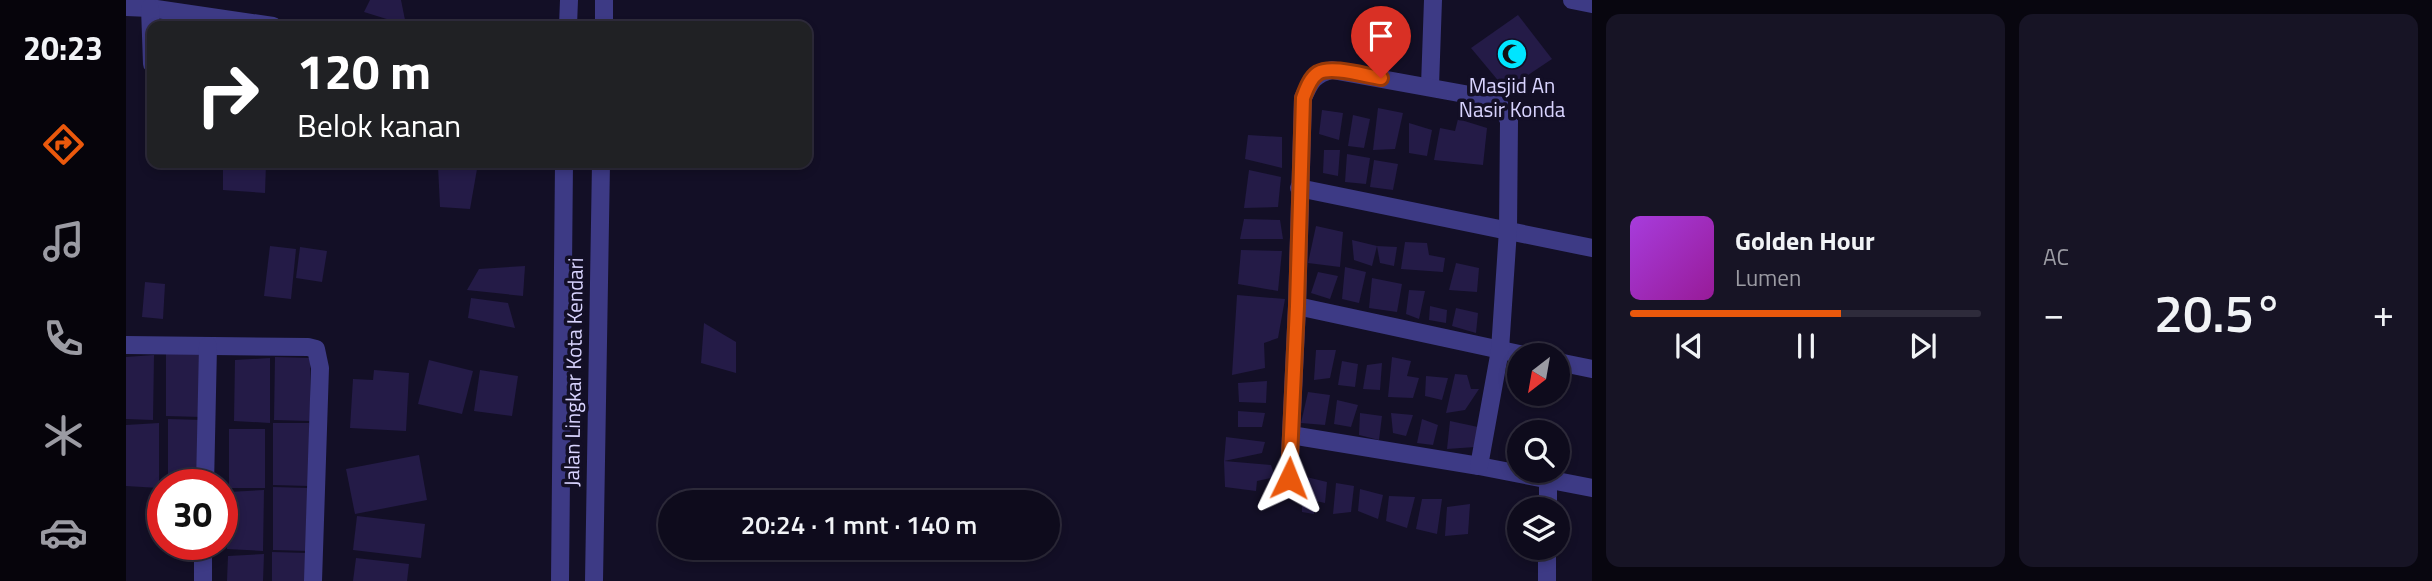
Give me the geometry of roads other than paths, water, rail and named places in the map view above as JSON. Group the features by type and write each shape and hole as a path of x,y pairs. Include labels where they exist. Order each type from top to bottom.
{"street":[{"path":"568,21 569,0"},
{"path":"604,0 604,21"},
{"path":"1430,86 1433,0"},
{"path":"1572,0 1592,4"},
{"path":"126,7 239,21"},
{"path":"150,8 150,21"},
{"path":"1289,478 1303,98 1317,74 1332,70 1481,97 1498,103 1509,121 1508,230 1500,350 1479,467"},
{"name":"Jalan Lingkar Kota Kendari","path":"560,581 564,168"},
{"name":"Jalan Lingkar Kota Kendari","path":"594,581 601,168"},
{"path":"1300,188 1592,248"},
{"path":"1297,306 1507,351"},
{"path":"126,345 316,349 320,368 313,581"},
{"path":"205,469 208,346"},
{"path":"1570,364 1592,369"},
{"path":"1291,435 1507,472"},
{"path":"1564,483 1592,488"},
{"path":"203,581 204,560"},
{"path":"1547,581 1548,560"}],"place":[{"name":"Masjid An Nasir Konda","path":"1512,54"}]}
